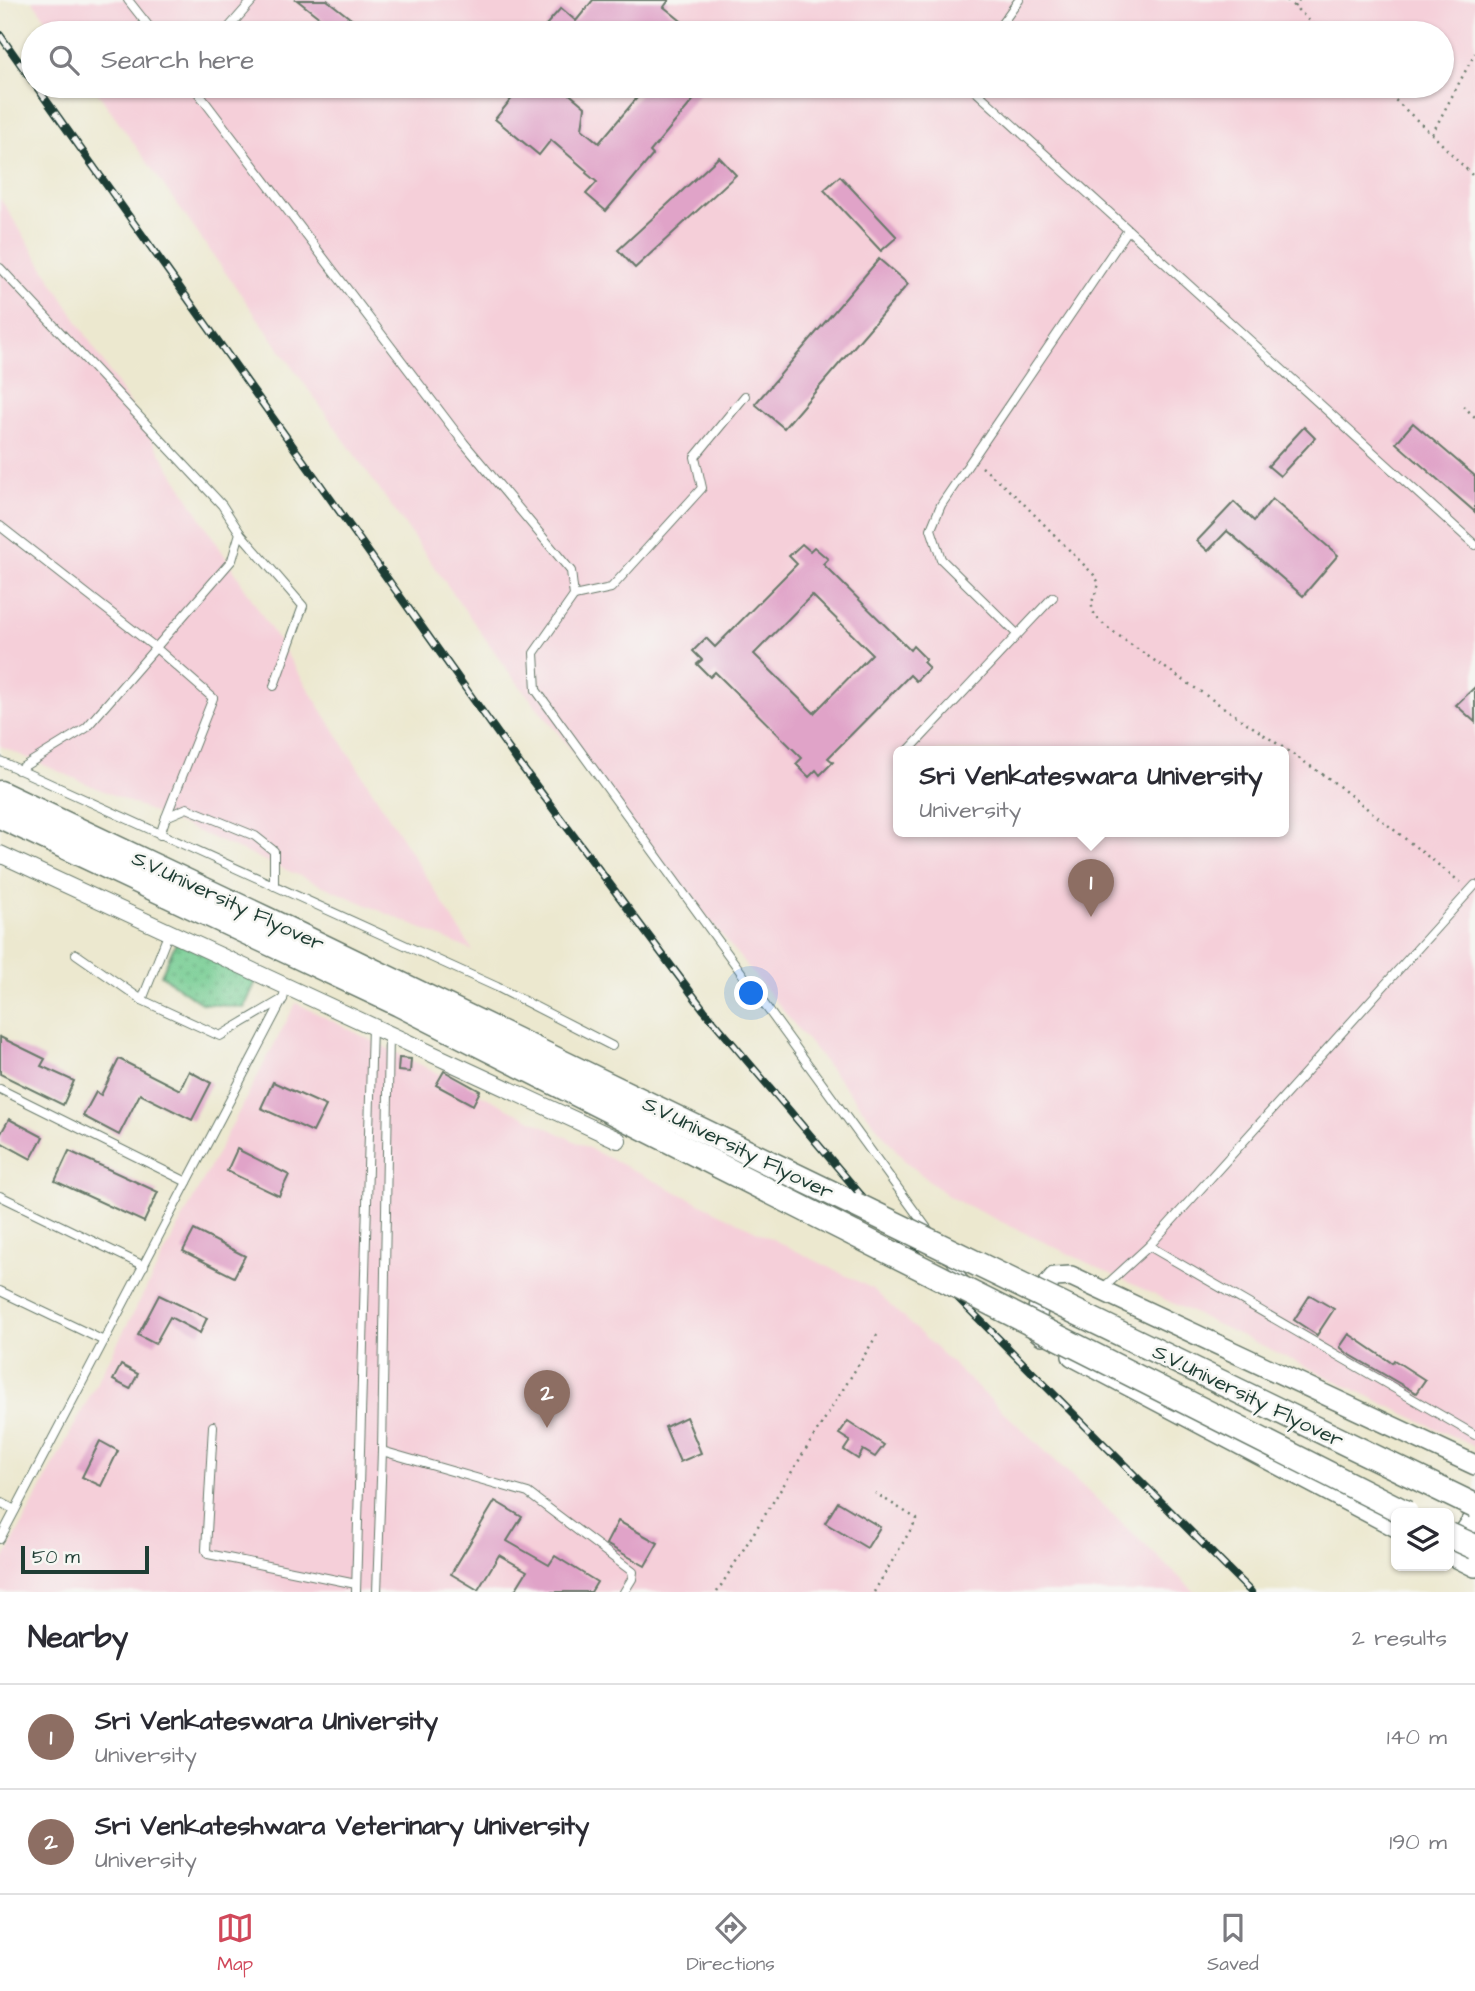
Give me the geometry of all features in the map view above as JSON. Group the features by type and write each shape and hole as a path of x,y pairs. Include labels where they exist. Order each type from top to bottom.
{"main road":[{"name":"S.V.University Flyover","path":"0,793 268,920 1475,1506"},
{"name":"S.V.University Flyover","path":"0,816 398,1004 1396,1508"},
{"path":"1454,1540 1474,1558"}],"street":[{"path":"0,853 170,931 285,992 389,1033 618,1140"},
{"path":"1391,1524 1054,1346 1036,1330 1037,1309 1044,1287 1054,1277 1071,1276 1475,1465"},
{"path":"1454,1547 1475,1517"},
{"path":"1454,1555 1474,1558"}],"lane":[{"path":"128,0 144,21"},
{"path":"235,21 253,0"},
{"path":"1004,21 1019,0"},
{"path":"202,98 464,443 571,571 574,596 534,653 536,690 975,1296 999,1313 1036,1330"},
{"path":"983,98 1475,545"},
{"path":"1017,634 942,559 931,529 941,505 1128,230"},
{"path":"0,268 222,505 240,533 303,606 274,686"},
{"path":"574,596 611,588 702,488 695,457 745,396"},
{"path":"0,526 156,648 213,698 160,835"},
{"path":"18,770 86,728 232,561 240,533"},
{"path":"913,746 1053,597"},
{"path":"0,761 497,987 612,1046"},
{"path":"166,817 187,807 255,836 274,850 274,886"},
{"path":"1102,1289 1149,1246 1473,888"},
{"path":"142,1000 170,931"},
{"path":"76,954 142,1000 220,1036 285,992"},
{"path":"0,1539 285,992"},
{"path":"213,1426 206,1550 208,1554 356,1588 372,1026"},
{"path":"377,1592 389,1033"},
{"path":"0,1089 187,1182"},
{"path":"0,1196 144,1266"},
{"path":"1149,1246 1475,1435"},
{"path":"0,1291 104,1341"},
{"path":"382,1451 528,1493 633,1572 624,1592"},
{"path":"0,1502 15,1510"}],"path":[{"path":"1287,0 1310,21"},
{"path":"1294,7 1299,0"},
{"path":"1454,93 1475,53"},
{"path":"1393,98 1475,178"},
{"path":"1432,134 1451,98"},
{"path":"1463,406 1475,417"},
{"path":"973,459 1019,499 1094,575 1099,583 1092,603 1099,619 1127,642 1281,746"},
{"path":"1289,752 1331,780 1473,888"},
{"path":"717,1592 877,1335"},
{"path":"874,1592 917,1520 875,1493"}],"shaded area":[{"path":"32,0 1475,0 1475,1447 949,1197 904,1160 511,675 102,98 1454,98 1454,21 47,21"},
{"path":"0,198 473,951 0,746"},
{"path":"296,1003 873,1289 1195,1592 0,1592 0,1567"}],"green space":[{"path":"178,938 259,975 244,1008 201,1003 161,975"}],"building":[{"path":"297,0 327,0 354,21 324,21"},
{"path":"593,0 669,0 664,7 681,21 576,21"},
{"path":"561,8 576,21 550,21"},
{"path":"512,98 574,98 585,107 582,129 599,143 637,98 695,98 650,152 653,155 606,211 586,194 597,182 551,140 539,155 495,119"},
{"path":"719,157 736,175 635,268 618,250"},
{"path":"840,176 897,237 881,251 824,190"},
{"path":"879,259 908,284 784,428 755,404"},
{"path":"1413,423 1475,476 1475,512 1396,443"},
{"path":"1304,427 1315,438 1280,476 1268,466"},
{"path":"1272,499 1338,555 1303,596 1227,531 1208,551 1197,541 1234,502 1254,521"},
{"path":"802,544 810,551 814,547 828,559 823,564 910,650 913,646 926,659 923,662 929,668 916,681 910,675 828,758 833,762 820,775 816,770 809,777 796,764 802,758 715,672 710,677 697,664 702,660 693,651 706,638 715,647 797,564 789,556","holes":["812,595 872,654 814,713 754,654"]},
{"path":"1475,687 1475,722 1456,705"},
{"path":"0,1037 45,1059 41,1066 74,1081 63,1105 0,1074"},
{"path":"399,1058 411,1059 410,1072 398,1071"},
{"path":"119,1059 180,1090 189,1071 211,1083 192,1120 140,1094 119,1135 83,1116 96,1092 101,1095"},
{"path":"444,1071 480,1091 473,1105 436,1085"},
{"path":"273,1082 326,1106 313,1132 261,1108"},
{"path":"9,1119 43,1137 31,1159 0,1142 0,1135"},
{"path":"237,1149 289,1175 279,1196 227,1171"},
{"path":"69,1151 158,1192 144,1222 55,1181"},
{"path":"194,1230 245,1256 234,1277 183,1251"},
{"path":"159,1295 207,1318 200,1333 170,1317 155,1344 138,1335"},
{"path":"1310,1295 1334,1309 1317,1335 1294,1320"},
{"path":"1349,1334 1392,1363 1394,1360 1425,1380 1416,1393 1340,1347"},
{"path":"121,1365 138,1374 130,1389 113,1380"},
{"path":"686,1417 701,1453 680,1462 665,1427"},
{"path":"848,1421 884,1445 875,1457 863,1450 858,1459 844,1450 850,1441 839,1434"},
{"path":"100,1441 118,1451 101,1486 82,1477"},
{"path":"495,1501 522,1517 507,1541 549,1565 555,1556 597,1582 591,1592 514,1592 527,1571 499,1555 478,1590 451,1574"},
{"path":"838,1502 880,1527 867,1548 825,1523"},
{"path":"618,1521 658,1543 645,1566 606,1544"}],"railway":[{"path":"0,35 21,65"},
{"path":"45,98 516,759 704,1010 861,1195 958,1298 1251,1592"}],"place":[{"name":"Sri Venkateswara University","path":"1091,917"},
{"name":"Sri Venkateshwara Veterinary University","path":"547,1428"}]}
